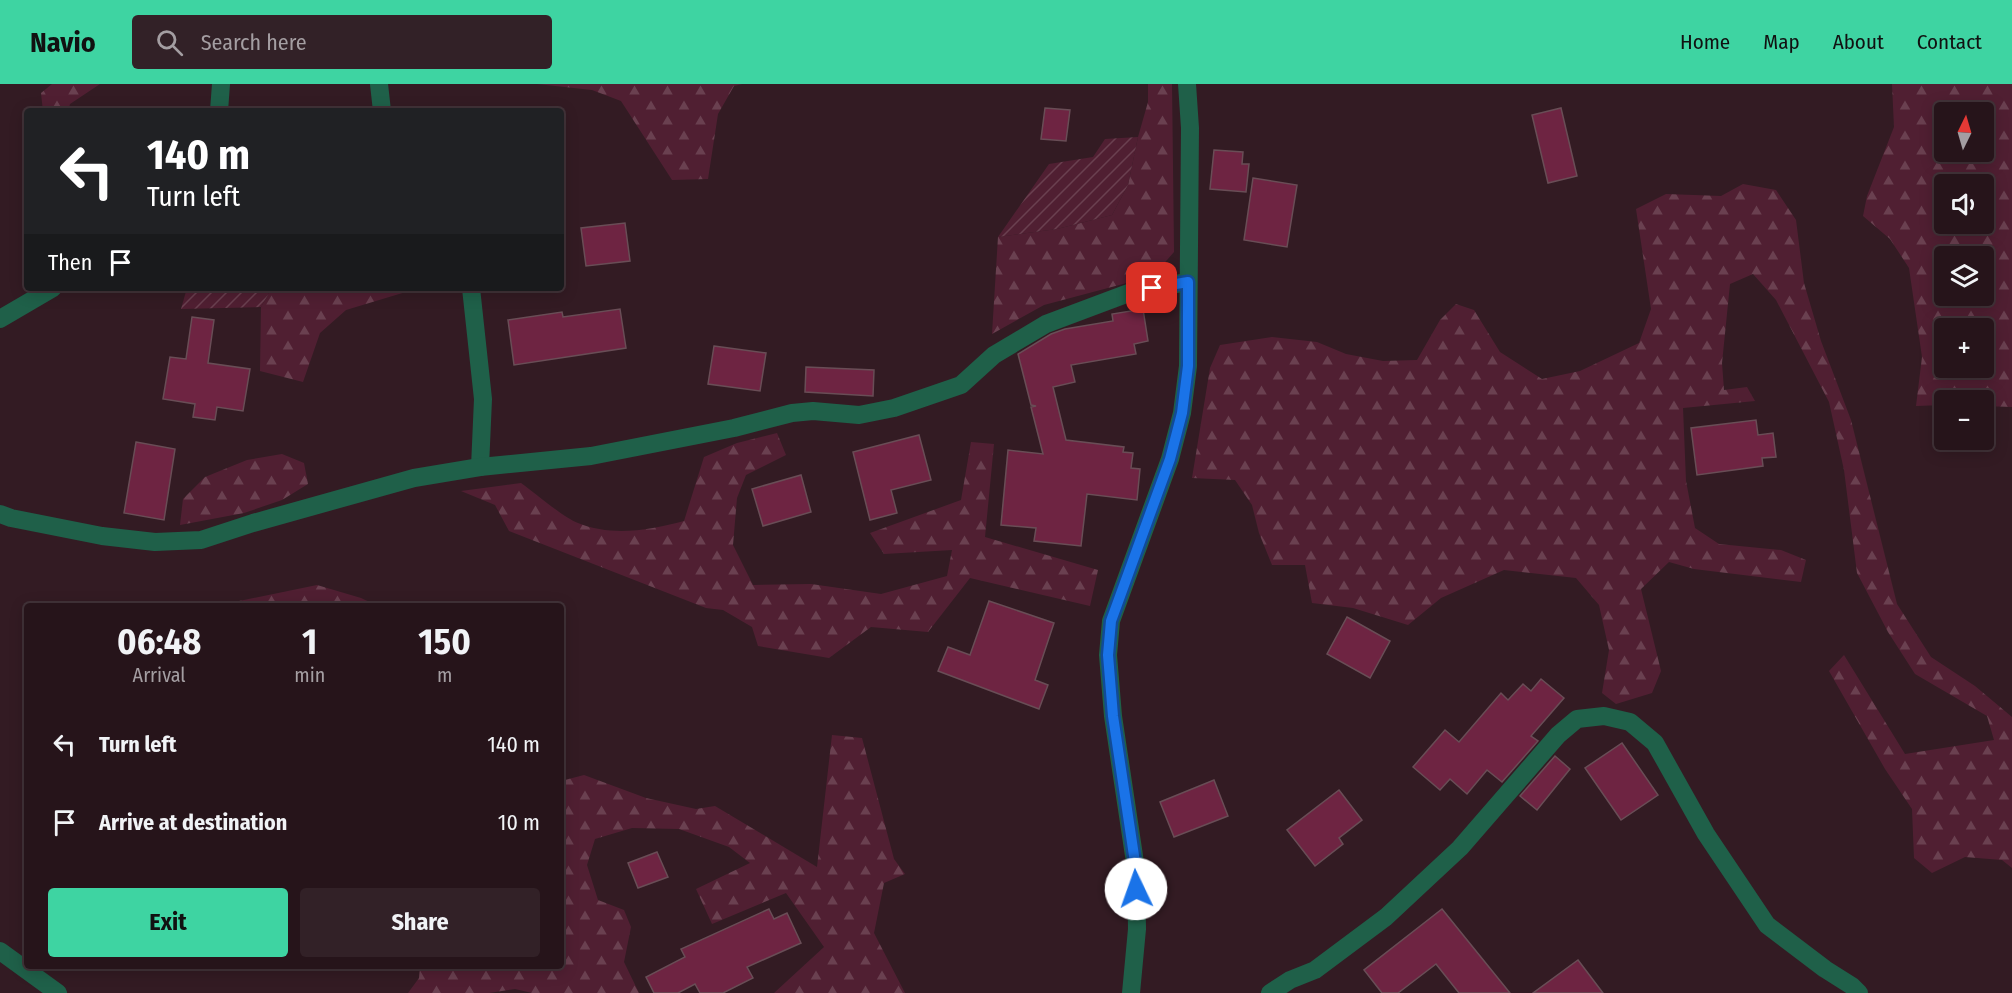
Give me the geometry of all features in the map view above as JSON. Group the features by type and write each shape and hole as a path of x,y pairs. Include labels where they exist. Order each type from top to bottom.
{"street":[{"path":"219,108 221,84"},
{"path":"379,84 382,108"},
{"path":"1131,993 1137,929 1136,869 1113,716 1108,655 1111,621 1170,459 1182,413 1188,366 1190,128 1187,84"},
{"path":"0,514 12,519 102,536 155,542 201,540 414,478 480,466 591,456 734,428 792,413 813,411 859,415 894,408 961,385 994,355 1046,324 1134,291 1188,282"},
{"path":"0,319 48,291"},
{"path":"471,291 483,399 480,466"},
{"path":"1270,993 1290,980 1315,970 1386,917 1460,848 1558,735 1577,719 1604,716 1630,722 1655,743 1706,834 1767,925 1859,993"},
{"path":"0,951 24,969"},
{"path":"24,969 57,993"}],"green space":[{"path":"52,84 100,84 70,104 69,108 43,108 41,93"},
{"path":"537,84 742,84 734,86 718,114 708,179 672,180 621,101 592,90"},
{"path":"1148,84 1172,84 1174,252 1153,276 1044,305 992,334 998,237 1057,229 1112,215 1128,185 1148,102"},
{"path":"1892,84 2012,84 2012,407 1994,406 1994,390 1934,390 1934,405 1916,406 1922,357 1909,268 1890,239 1863,216 1867,196 1894,127"},
{"path":"1138,137 1128,185 1112,215 1057,229 998,237 1049,164 1093,157 1105,139"},
{"path":"1743,184 1776,190 1796,220 1804,283 1821,341 1851,420 1897,604 1931,657 1975,686 2012,717 2012,868 2002,860 1965,857 1932,873 1914,858 1912,809 1885,769 1829,671 1844,655 1905,754 1994,740 1987,716 1915,674 1888,632 1857,573 1844,470 1829,402 1776,300 1753,274 1730,284 1722,363 1724,390 1747,387 1755,401 1683,408 1686,481 1695,528 1719,544 1781,550 1806,560 1801,582 1694,569 1669,562 1641,589 1661,671 1652,693 1616,704 1602,693 1609,650 1599,605 1576,578 1504,570 1441,598 1408,625 1353,608 1312,603 1305,565 1272,565 1259,533 1252,505 1235,480 1192,478 1210,368 1220,345 1272,337 1317,342 1346,354 1383,361 1417,360 1440,320 1456,304 1474,310 1500,352 1542,379 1580,371 1639,343 1651,309 1636,209 1666,194 1721,196"},
{"path":"186,291 270,291 261,307 181,309"},
{"path":"270,291 409,291 346,310 320,333 303,382 260,371 261,307"},
{"path":"777,433 786,455 746,475 737,498 733,545 753,585 811,584 881,594 947,576 952,550 884,554 870,533 961,500 971,442 994,444 985,537 1098,570 1090,606 970,578 928,632 871,627 829,658 758,646 752,627 723,610 706,608 509,531 495,505 461,491 521,483 578,523 618,531 658,527 684,521 704,457 737,443"},
{"path":"282,454 304,463 308,484 282,500 244,513 180,525 183,499 205,477 247,460"},
{"path":"317,585 372,603 230,603"},
{"path":"832,735 862,738 894,859 905,874 884,883 874,933 905,993 774,993 824,947 786,893 712,924 696,889 750,863 729,847 679,829 632,828 595,839 587,865 598,900 624,910 631,927 624,962 639,993 532,993 515,989 489,993 408,993 419,978 420,969 564,969 564,780 584,775 646,798 696,809 715,806 817,867"}],"building":[{"path":"1045,108 1070,110 1066,141 1041,139"},
{"path":"1561,108 1577,176 1548,183 1532,115"},
{"path":"1214,150 1243,152 1242,164 1249,164 1246,192 1210,189"},
{"path":"1253,178 1297,185 1287,247 1244,240"},
{"path":"625,223 630,261 586,266 581,228"},
{"path":"620,309 626,348 514,365 508,320 562,312 563,317"},
{"path":"1143,309 1148,341 1134,344 1136,354 1071,365 1075,382 1053,387 1066,440 1124,447 1123,452 1133,453 1131,468 1140,469 1137,500 1087,494 1081,546 1034,541 1036,528 1001,525 1008,450 1043,454 1031,407 1036,406 1031,405 1018,354 1051,334 1065,329 1113,321 1112,314"},
{"path":"192,317 214,320 208,363 250,369 243,411 217,407 215,420 193,417 195,404 163,399 170,357 186,359"},
{"path":"714,346 766,353 760,391 708,384"},
{"path":"806,367 874,370 873,396 805,392"},
{"path":"1756,420 1758,435 1773,433 1776,457 1762,458 1763,466 1697,475 1691,428"},
{"path":"919,435 931,480 891,490 897,513 870,520 853,452"},
{"path":"136,442 175,449 164,520 124,513"},
{"path":"801,475 811,512 763,526 752,489"},
{"path":"989,601 1054,623 1035,680 1048,685 1039,709 938,671 948,647 970,655"},
{"path":"1347,617 1390,641 1370,678 1327,654"},
{"path":"1541,679 1564,698 1531,736 1538,741 1502,782 1487,770 1467,794 1450,779 1440,790 1413,767 1445,730 1459,742 1501,693 1508,700 1523,684 1531,691"},
{"path":"1622,743 1658,795 1621,820 1585,768"},
{"path":"1555,756 1570,769 1537,810 1520,796"},
{"path":"1214,780 1228,816 1174,837 1160,802"},
{"path":"1339,790 1362,820 1339,838 1343,844 1315,866 1287,830"},
{"path":"657,852 668,877 638,888 628,863"},
{"path":"769,909 774,919 787,913 801,943 747,967 753,978 723,993 700,993 695,984 678,993 654,993 646,977 685,957 681,949"},
{"path":"1442,909 1510,993 1459,993 1436,964 1398,993 1382,993 1364,970"},
{"path":"1578,960 1603,993 1533,993"}],"route":[{"path":"1136,889 1136,869 1124,777 1113,716 1108,655 1111,621 1170,459 1182,413 1188,366 1188,282 1152,288"}]}
